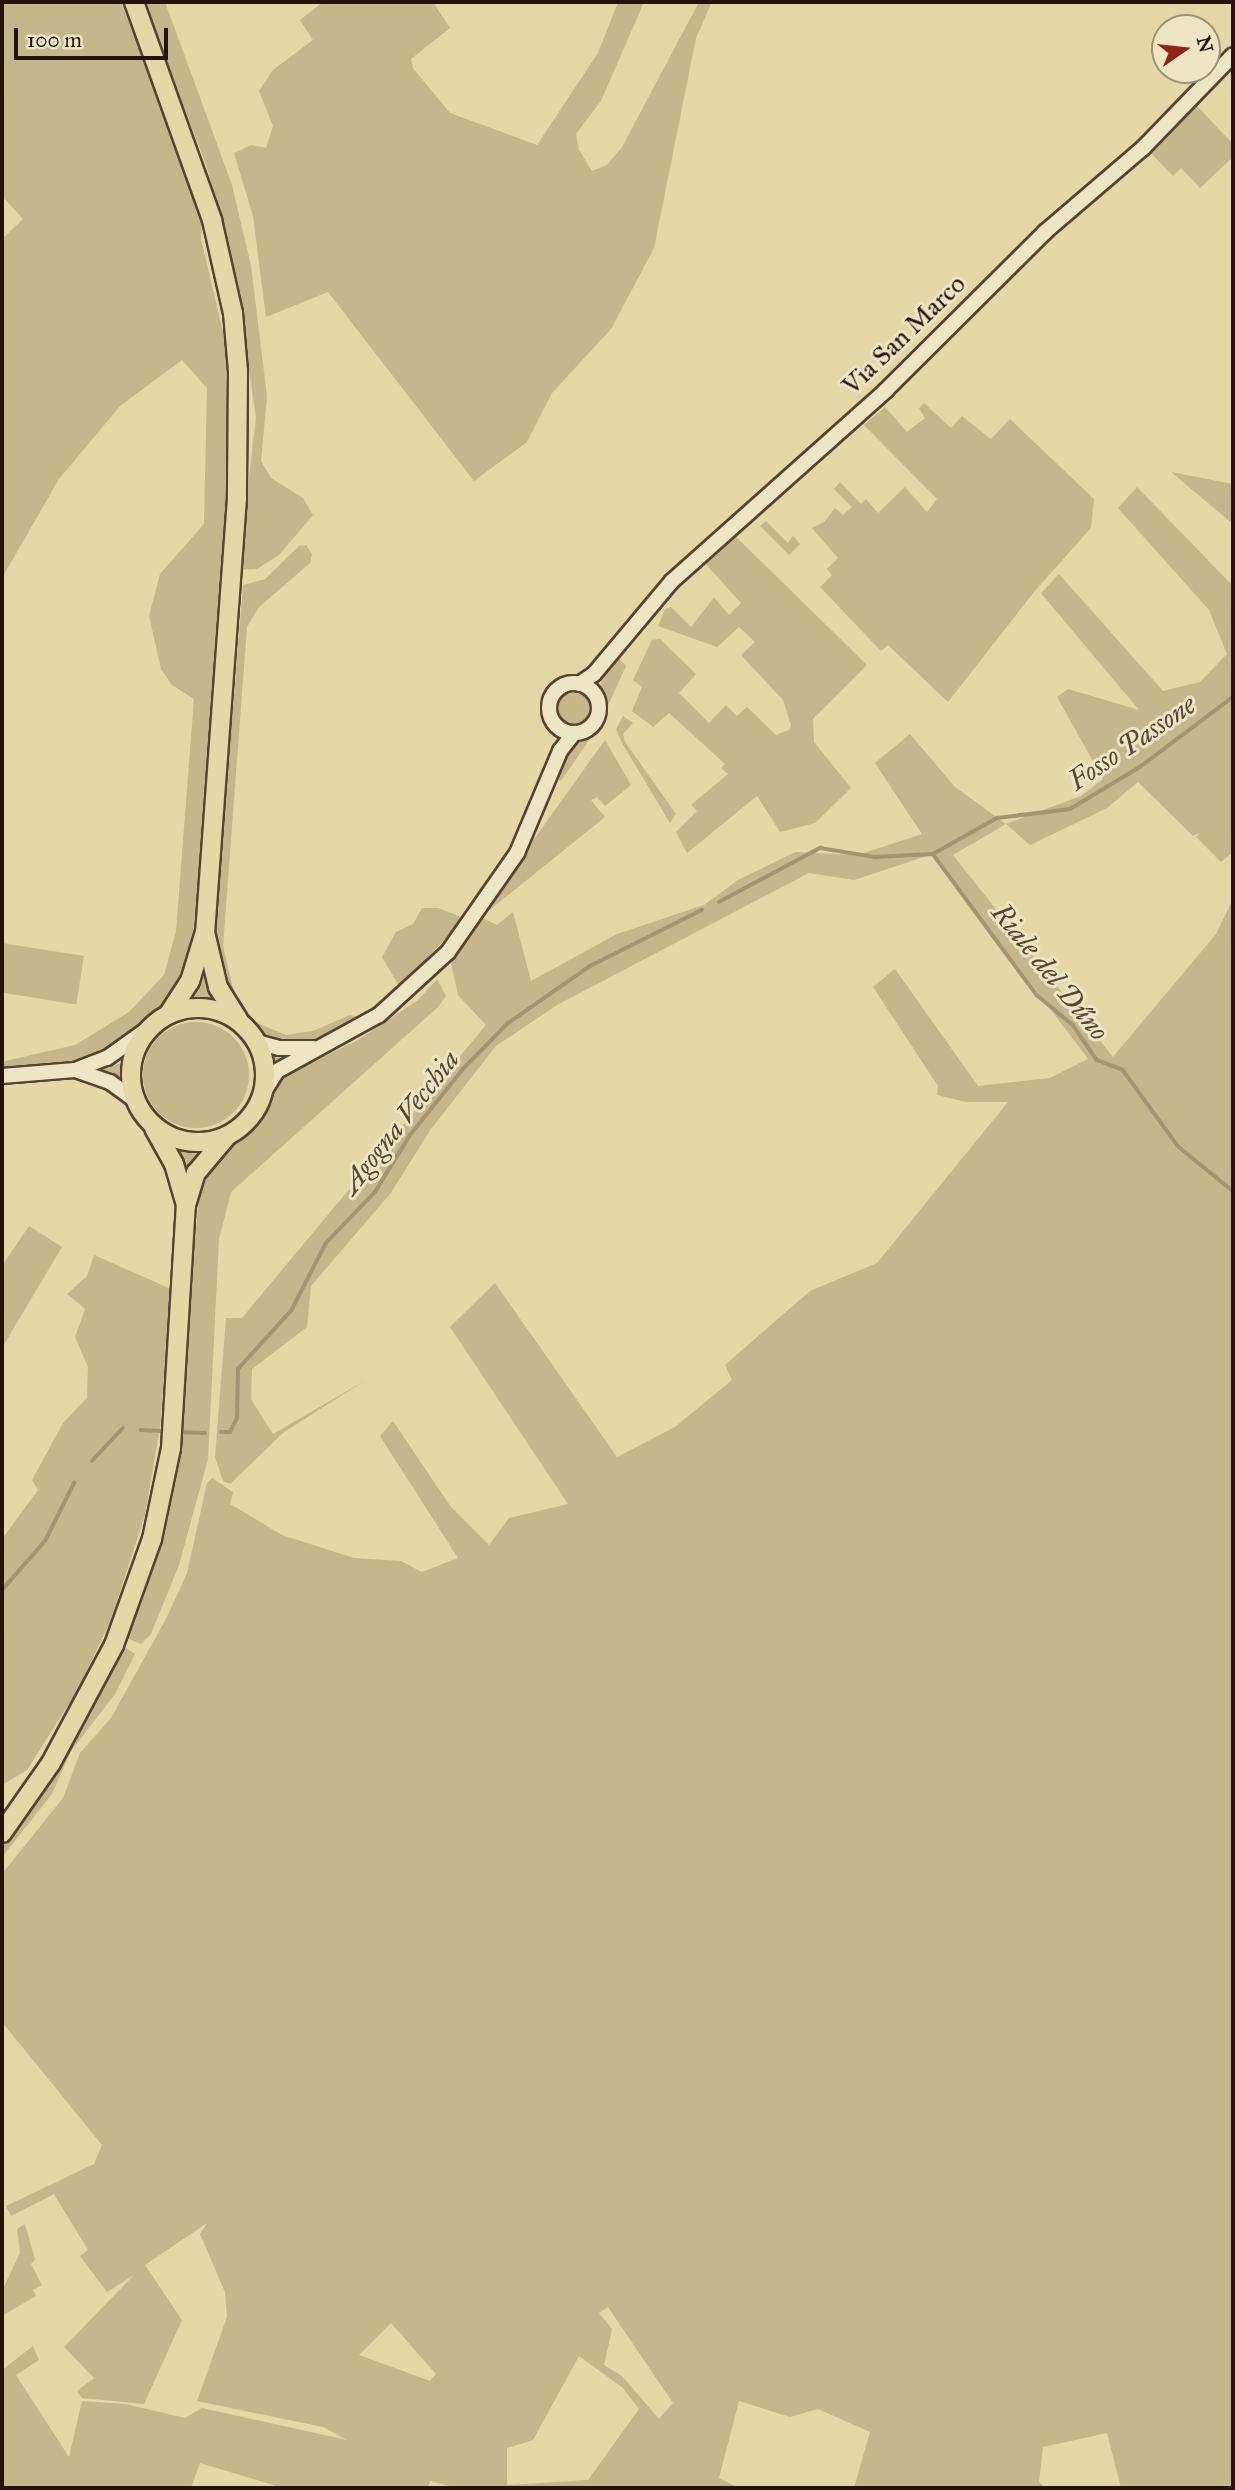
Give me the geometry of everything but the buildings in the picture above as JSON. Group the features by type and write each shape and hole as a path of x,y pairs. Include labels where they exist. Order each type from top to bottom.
{"main road":[{"path":"134,2 172,100 221,257 238,371 237,498 205,932 190,981 169,1013 149,1028 131,1062 135,1101 174,1164 186,1205"},
{"path":"2,1833 51,1763 114,1645 152,1539 171,1448 186,1205 196,1173 227,1136 242,1126 262,1095 264,1068 257,1042 218,987 205,932"},
{"path":"169,1013 205,1007 240,1021"},
{"path":"151,1123 187,1142 227,1136"}],"street":[{"name":"Via San Marco","path":"579,684 612,652 672,580 886,390 1045,232 1143,148 1233,55"},
{"name":"Via San Marco","path":"596,697 597,679 612,652"},
{"path":"262,1095 277,1072 314,1048 379,1015 448,952 522,845 560,751 574,733 594,723 598,708 596,697 579,684 562,686 552,696 549,713 556,726 560,751"},
{"path":"556,726 574,733"},
{"path":"2,1076 75,1070 107,1058 149,1028"},
{"path":"257,1042 279,1048 314,1048"},
{"path":"75,1070 110,1082 135,1101"}],"shaded area":[{"path":"2,2 121,2 194,189 202,223 201,239 229,357 229,479 200,887 187,969 172,997 133,1036 87,1063 2,1069 5,1061 75,1045 129,1012 164,975 176,931 194,699 172,685 161,669 149,616 160,574 204,524 207,388 182,360 120,406 59,479 2,578 2,239 23,219 2,196"},
{"path":"144,2 165,2 232,185 251,266 267,396 261,461 271,478 303,498 313,515 279,555 257,569 238,570 256,418 236,280 207,167"},
{"path":"323,2 433,2 450,28 411,59 413,68 450,113 537,145 598,53 618,2 644,2 601,101 576,134 579,150 592,171 607,165 622,147 699,2 712,2 696,38 654,248 611,329 552,393 527,442 474,481 328,292 266,317 253,216 234,153 251,145 266,148 273,126 259,91 273,70 313,40 300,20"},
{"path":"1195,104 1233,144 1233,157 1200,188 1181,168 1173,176 1148,150"},
{"path":"924,403 951,428 962,416 991,439 1010,419 1094,499 1091,528 1034,592 948,702 888,645 881,651 820,587 832,575 827,569 838,558 812,528 824,522 835,508 843,515 852,507 834,489 840,482 861,504 866,499 878,513 905,487 927,512 937,499 864,425 885,407 907,432 925,418 919,408"},
{"path":"1171,472 1233,484 1233,524"},
{"path":"1137,487 1233,586 1233,852 1221,862 1196,837 1200,833 1193,836 1138,782 1107,808 1030,845 1006,824 1081,796 1103,779 1057,697 1068,689 1139,710 1041,593 1059,574 1163,691 1200,682 1227,654 1209,610 1118,508"},
{"path":"766,521 788,543 793,536 800,544 789,555 760,526"},
{"path":"733,534 867,665 813,719 814,742 851,788 815,823 780,832 757,796 687,853 676,832 697,811 691,805 728,774 721,768 725,764 669,713 653,727 632,711 642,687 633,680 652,640 660,639 696,674 679,693 709,723 726,705 737,716 747,707 776,735 789,730 791,725 783,700 741,655 755,642 739,627 717,647 658,626 665,609 671,607 691,627 714,597 729,615 741,603 702,560"},
{"path":"306,545 312,554 310,563 259,607 247,627 223,946 235,997 257,1023 286,1035 313,1031 350,1015 361,1018 316,1042 287,1043 268,1040 254,1030 231,1003 217,962 216,917 243,585 265,579 299,546"},
{"path":"619,658 626,666 605,712 599,692 602,679"},
{"path":"574,691 587,696 592,709 587,722 574,727 561,722 556,709 561,696"},
{"path":"623,716 633,723 623,734 625,742 676,814 670,823 622,743 616,729"},
{"path":"910,734 955,787 1006,824 953,855 1113,1057 1216,934 1233,899 1233,2488 1121,2488 1107,2433 1043,2447 1039,2482 1046,2488 854,2488 870,2432 818,2409 790,2417 739,2401 719,2478 739,2488 457,2488 430,2481 428,2488 283,2488 200,2463 191,2488 2,2488 2,2370 33,2346 39,2360 16,2375 69,2457 82,2401 126,2404 185,2418 202,2408 347,2440 323,2427 197,2401 227,2317 225,2292 200,2234 207,2223 145,2265 182,2320 144,2404 82,2398 77,2391 94,2378 64,2347 134,2275 107,2292 80,2256 88,2250 54,2194 11,2216 6,2206 94,2164 102,2145 2,2022 2,1874 63,1798 80,1753 111,1718 167,1617 187,1573 207,1483 212,1478 233,1492 230,1504 282,1535 354,1558 401,1561 422,1572 458,1558 380,1436 393,1421 451,1507 489,1545 509,1518 568,1504 450,1327 495,1283 617,1457 675,1427 732,1380 725,1365 810,1291 877,1263 1008,1102 966,1102 937,1095 938,1086 873,987 895,969 978,1086 1050,1078 1088,1059 933,854 854,880 809,873 557,1005 496,1046 431,1129 390,1194 311,1286 307,1327 252,1369 251,1399 273,1434 366,1380 284,1432 230,1484 223,1481 215,1457 226,1318 242,1318 486,1025 458,995 451,963 504,881 605,740 631,785 605,806 597,797 591,800 605,817 481,917 497,925 513,912 531,981 617,934 704,905 738,880 795,852 858,855 922,834 875,763","holes":["608,2307 673,2403 659,2419 622,2376 604,2365 612,2329 599,2313","391,2323 436,2374 430,2381 359,2355","579,2356 623,2388 639,2409 588,2480 507,2485 507,2448 533,2440"]},
{"path":"591,737 561,781 556,778 572,741"},
{"path":"422,908 438,908 464,918 400,988 382,957 396,932 413,924"},
{"path":"2,943 84,956 76,1004 2,993"},
{"path":"203,965 216,1006 183,1004"},
{"path":"437,979 446,996 438,1007 231,1192 219,1239 208,1459 179,1565 151,1634 141,1644 127,1638 154,1559 185,1339 201,1179 226,1144 251,1124 281,1078 358,1040 418,1000"},
{"path":"196,1022 216,1026 234,1037 245,1055 249,1075 245,1095 234,1113 216,1124 196,1128 176,1124 158,1113 147,1095 143,1075 147,1055 158,1037 176,1026"},
{"path":"263,1051 281,1055 291,1055 268,1072"},
{"path":"125,1064 124,1084 97,1072"},
{"path":"174,1143 205,1146 187,1186 181,1159"},
{"path":"29,1226 62,1247 2,1348 2,1266"},
{"path":"94,1255 171,1289 160,1427 145,1515 110,1622 77,1691 27,1770 2,1785 2,1539 38,1490 32,1480 63,1423 87,1398 88,1367 75,1337 85,1309 67,1294 87,1276"},
{"path":"120,1644 135,1654 115,1694 71,1751 52,1794 2,1857 2,1839 38,1797 95,1699"},
{"path":"25,2224 35,2260 31,2264 42,2285 33,2290 36,2296 2,2316 2,2291 20,2253 17,2229"}],"waterway":[{"name":"Fosso Passone","path":"719,902 820,848 875,857 933,854 997,818 1070,809 1140,767 1233,697"},
{"name":"Riale del Dűno","path":"933,854 1037,995 1073,1025 1097,1060 1123,1070 1178,1146 1233,1191"},
{"name":"Agogna Vecchia","path":"221,1432 230,1432 237,1418 238,1369 291,1311 326,1243 375,1192 410,1135 463,1069 507,1024 590,966 702,910"},
{"name":"Agogna Vecchia","path":"92,1461 123,1428"},
{"name":"Agogna Vecchia","path":"141,1430 163,1431"},
{"name":"Agogna Vecchia","path":"178,1432 205,1433"},
{"name":"Agogna Vecchia","path":"2,1590 45,1541 74,1483"}]}
